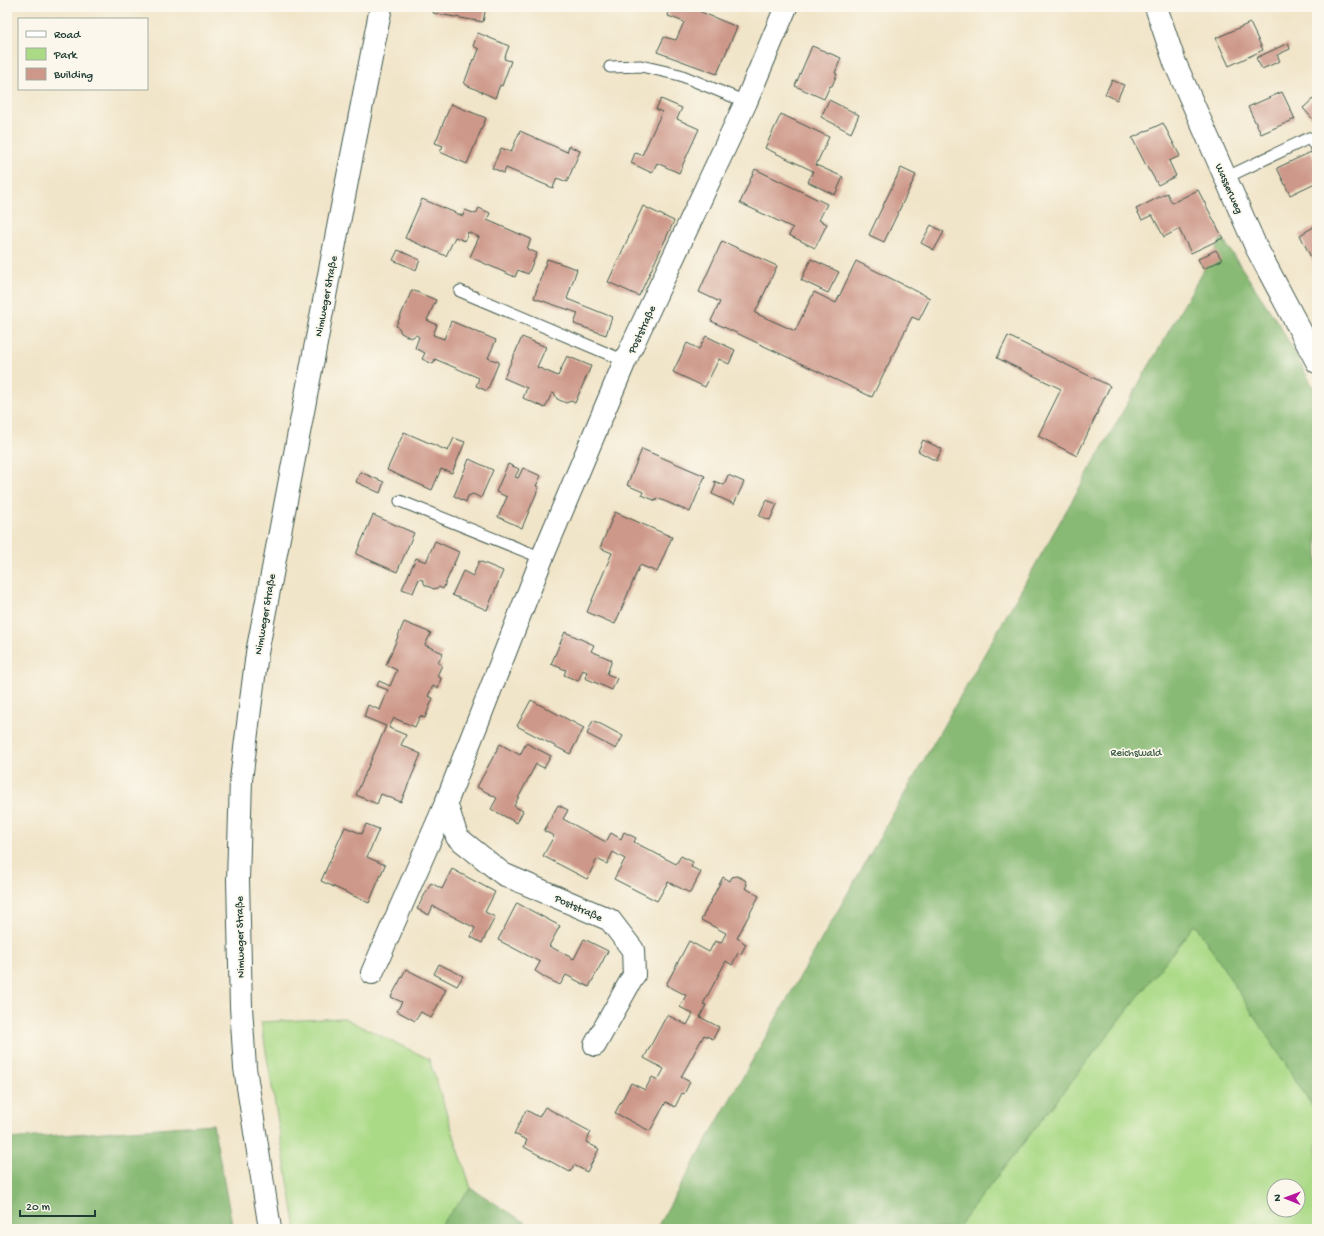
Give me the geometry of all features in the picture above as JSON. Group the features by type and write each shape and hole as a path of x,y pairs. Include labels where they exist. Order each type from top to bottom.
{"street":[{"name":"Nimweger Straße","path":"270,1229 245,1068 241,1007 238,880 241,780 257,653 339,219 381,7"},
{"name":"Poststraße","path":"372,974 446,803 542,558 625,362 746,102 786,7"},
{"name":"Wasserweg","path":"1156,7 1175,63 1256,247 1317,362"},
{"name":"Poststraße","path":"446,803 457,837 503,874 610,920 633,950 634,975 595,1045"}],"lane":[{"path":"610,68 641,66 680,75 746,102"},
{"path":"1226,178 1309,138 1317,148"},
{"path":"460,291 625,362"},
{"path":"400,501 542,558"}],"green space":[{"name":"Reichswald","path":"1222,238 1280,326 1317,394 1317,1113 1195,924 956,1229 656,1229"},
{"path":"1195,923 1317,1113 1317,1229 956,1229"},
{"path":"344,1018 429,1059 471,1188 437,1229 296,1229 261,1022"},
{"path":"213,1124 233,1229 7,1229 7,1139"},
{"path":"471,1188 535,1229 437,1229"}],"building":[{"path":"434,7 486,7 483,22 433,13"},
{"path":"670,7 689,7 737,27 717,74 657,52 664,37 676,40 684,22 668,16"},
{"path":"1250,23 1263,50 1229,66 1216,38"},
{"path":"478,33 509,46 504,59 511,61 502,86 500,85 495,98 464,84 473,59 475,60 479,49 473,46"},
{"path":"1288,43 1290,49 1277,55 1280,61 1262,69 1256,58"},
{"path":"812,46 841,58 835,73 837,74 824,99 795,86"},
{"path":"1112,80 1124,85 1117,100 1105,94"},
{"path":"1282,92 1295,119 1261,134 1248,107"},
{"path":"661,99 682,108 677,119 699,129 679,173 657,163 652,173 631,163 635,153 642,155 662,112 656,109"},
{"path":"1313,99 1317,104 1317,124 1303,108"},
{"path":"829,100 859,115 851,133 821,117"},
{"path":"451,104 486,118 467,164 440,152 443,146 435,143"},
{"path":"781,114 829,137 816,165 843,177 835,195 808,182 813,171 765,148"},
{"path":"1163,123 1180,156 1169,161 1176,176 1158,185 1132,138"},
{"path":"520,131 567,152 569,146 580,151 567,182 557,178 553,188 506,168 504,173 492,168 501,148 511,152"},
{"path":"1311,152 1317,166 1317,182 1290,195 1277,168"},
{"path":"901,168 916,175 884,242 869,235"},
{"path":"755,169 827,204 819,220 827,224 815,248 789,235 793,228 740,203"},
{"path":"1198,190 1223,238 1191,253 1179,229 1164,237 1152,215 1142,220 1136,209 1167,193 1172,203"},
{"path":"422,199 463,216 465,210 476,214 479,208 490,213 487,220 531,239 527,249 537,253 528,274 518,270 515,277 470,257 479,237 468,232 465,241 455,237 446,256 405,238"},
{"path":"643,206 674,221 639,296 608,282"},
{"path":"931,225 944,232 934,250 921,243"},
{"path":"1317,225 1317,270 1300,235"},
{"path":"722,241 777,266 755,313 795,331 814,292 836,303 856,261 930,298 919,320 912,317 872,397 711,321 720,302 699,292"},
{"path":"398,250 420,260 416,270 393,260"},
{"path":"1216,250 1222,260 1203,269 1198,259"},
{"path":"547,259 577,269 567,299 612,317 606,335 574,324 578,313 534,298"},
{"path":"811,259 839,272 828,293 801,280"},
{"path":"412,290 436,300 427,320 437,325 433,335 444,339 451,321 496,340 488,358 499,362 487,391 476,386 479,378 435,359 433,364 422,359 425,353 415,348 419,337 416,335 411,338 401,333 399,328 396,326"},
{"path":"706,336 735,350 729,364 719,359 705,387 673,372 687,343 699,349"},
{"path":"1008,336 1110,386 1077,456 1038,436 1061,389 997,358"},
{"path":"522,337 546,347 537,367 558,376 567,356 591,366 575,403 571,401 566,403 557,399 555,394 552,393 545,408 523,398 527,388 504,378"},
{"path":"404,432 448,451 454,438 465,442 452,473 441,469 432,490 387,470"},
{"path":"923,440 942,449 936,461 918,451"},
{"path":"642,449 705,476 690,512 657,498 656,501 642,495 643,492 627,485"},
{"path":"469,459 493,470 481,498 473,494 468,496 466,502 454,496"},
{"path":"508,464 519,469 515,477 518,478 523,468 541,476 536,486 539,487 522,528 498,517 507,497 496,492"},
{"path":"360,472 384,482 380,493 356,482"},
{"path":"728,475 744,482 734,504 712,494 716,484 714,481 724,485"},
{"path":"766,500 777,504 770,520 759,516"},
{"path":"615,512 672,537 657,572 640,565 615,624 587,612 612,553 600,548"},
{"path":"373,515 414,533 397,572 356,554"},
{"path":"435,541 459,552 443,589 439,587 434,589 425,585 423,580 419,579 413,593 402,589 416,558 426,562"},
{"path":"479,561 503,571 487,610 452,595 463,571 473,576"},
{"path":"404,622 431,633 425,645 443,653 438,663 442,665 437,676 441,678 438,688 433,686 428,696 433,698 425,718 420,716 415,727 394,718 389,728 406,735 401,745 421,754 401,802 381,794 377,804 356,795 386,726 364,717 368,705 380,710 388,690 377,686 379,681 390,686 397,670 386,665"},
{"path":"565,632 594,645 591,651 612,660 607,674 617,678 612,690 585,678 587,672 583,670 578,681 564,675 566,670 551,664"},
{"path":"531,700 584,728 570,754 517,726"},
{"path":"593,720 623,736 616,749 587,734"},
{"path":"526,743 551,756 544,768 536,764 514,806 523,811 517,823 491,809 497,798 477,787 500,744 520,755"},
{"path":"558,805 568,810 563,819 606,842 611,833 621,839 624,832 636,838 634,842 676,864 681,856 693,862 691,867 701,872 690,893 668,882 657,901 614,879 625,859 613,852 607,864 597,859 587,879 543,856 554,836 544,831"},
{"path":"366,824 379,829 367,857 385,865 369,903 321,881 345,827 362,834"},
{"path":"452,869 495,892 485,912 495,917 482,943 471,937 475,928 433,906 429,915 417,909 431,883 442,889"},
{"path":"737,876 745,880 747,885 745,888 759,896 737,938 746,944 741,954 738,953 732,965 726,961 703,1004 706,1005 700,1017 719,1027 713,1039 704,1035 681,1077 690,1082 684,1094 682,1093 675,1107 666,1102 650,1131 615,1113 631,1083 645,1090 652,1077 658,1080 664,1069 644,1058 667,1015 687,1025 693,1014 680,1007 686,995 666,985 689,941 709,952 715,941 721,943 726,933 701,920 723,877 730,881 732,877"},
{"path":"517,903 560,926 549,946 574,959 584,939 608,951 589,987 566,975 560,985 546,978 535,971 540,962 498,940"},
{"path":"439,964 463,976 457,986 434,974"},
{"path":"406,969 446,990 431,1018 421,1012 415,1021 397,1011 402,1002 391,997"},
{"path":"545,1107 591,1132 586,1142 599,1149 587,1172 574,1165 570,1172 524,1147 527,1140 514,1134 526,1110 539,1117"}]}
